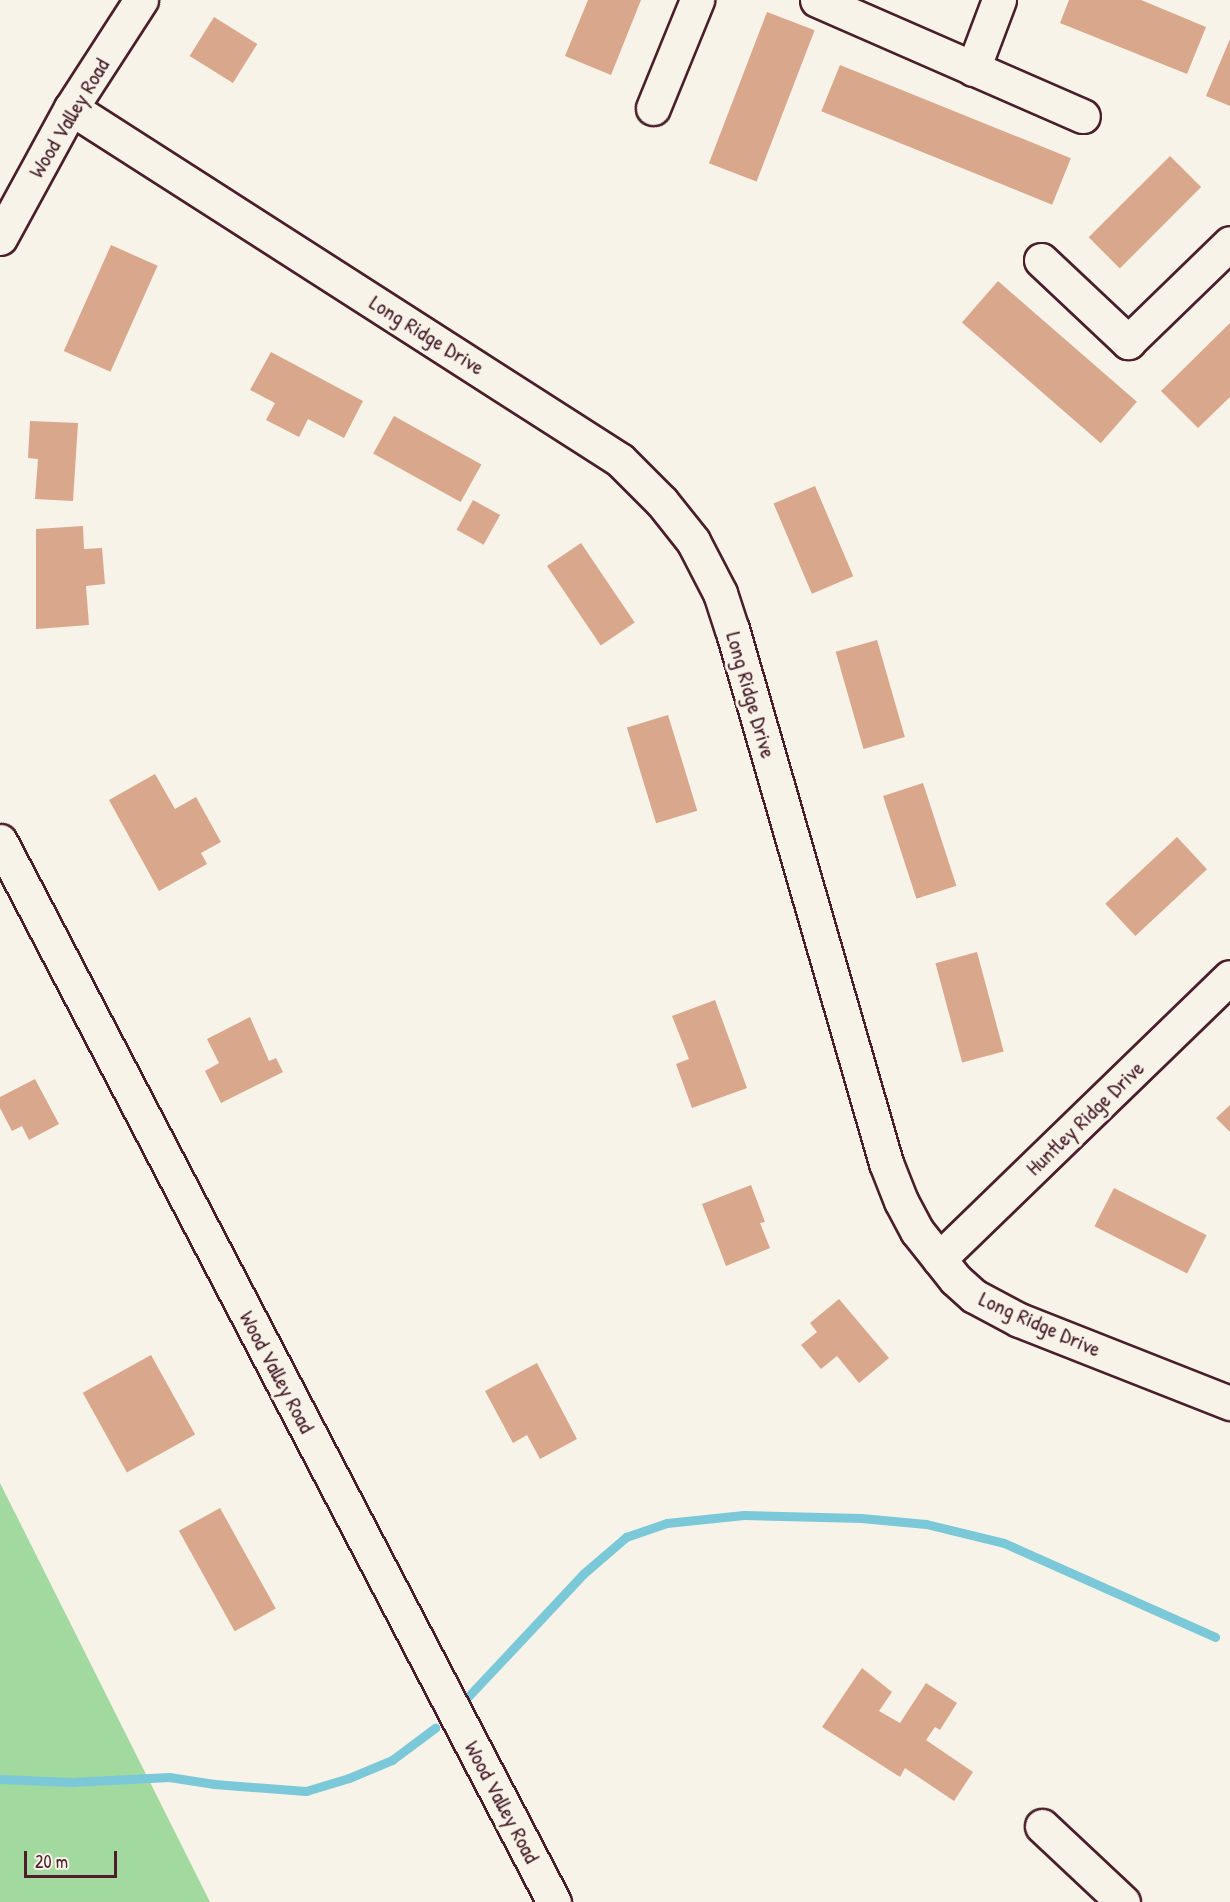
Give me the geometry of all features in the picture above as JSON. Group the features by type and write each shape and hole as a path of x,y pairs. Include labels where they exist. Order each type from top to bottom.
{"street":[{"name":"Wood Valley Road","path":"0,238 71,108 141,0"},
{"path":"653,108 697,0"},
{"path":"817,0 1083,116"},
{"path":"974,69 999,0"},
{"name":"Long Ridge Drive","path":"71,108 620,460 662,502 693,542 720,593 886,1163 901,1201 917,1231 939,1259 974,1296 1019,1320 1230,1403"},
{"path":"1041,260 1128,342 1230,243"},
{"name":"Wood Valley Road","path":"0,841 554,1902"},
{"name":"Huntley Ridge Drive","path":"939,1259 1230,977"},
{"path":"1042,1826 1123,1902"}],"green space":[{"path":"0,1483 210,1902 0,1902"}],"building":[{"path":"588,0 641,0 611,75 565,56"},
{"path":"1069,0 1141,0 1206,27 1187,74 1060,23"},
{"path":"767,12 815,30 757,182 709,163"},
{"path":"214,17 257,44 233,83 190,56"},
{"path":"1230,39 1230,106 1206,96"},
{"path":"840,65 1071,158 1052,205 821,111"},
{"path":"1170,156 1201,187 1120,268 1089,237"},
{"path":"111,245 158,266 110,372 64,351"},
{"path":"998,281 1137,402 1101,443 962,323"},
{"path":"1230,323 1230,397 1198,428 1161,391"},
{"path":"271,352 363,401 344,438 308,419 299,437 266,420 275,403 250,390"},
{"path":"394,416 481,464 461,502 373,454"},
{"path":"30,421 78,423 73,501 35,499 38,459 28,458"},
{"path":"815,486 853,576 812,594 774,504"},
{"path":"473,500 500,515 484,545 457,530"},
{"path":"83,526 84,549 102,548 105,584 86,586 89,625 36,629 36,529"},
{"path":"581,543 635,623 601,646 547,566"},
{"path":"877,640 905,737 864,749 836,652"},
{"path":"668,715 697,811 656,823 627,728"},
{"path":"155,774 175,809 196,797 221,842 201,853 207,864 159,891 109,800"},
{"path":"923,783 956,886 916,899 883,796"},
{"path":"1177,837 1207,869 1135,936 1105,904"},
{"path":"977,952 1004,1051 962,1063 935,963"},
{"path":"715,1000 747,1088 692,1108 676,1064 689,1059 672,1016"},
{"path":"250,1017 269,1061 276,1058 283,1072 221,1103 205,1071 219,1063 207,1039"},
{"path":"35,1079 59,1124 29,1140 22,1126 12,1131 0,1108 0,1097"},
{"path":"1230,1105 1230,1132 1216,1118"},
{"path":"751,1185 765,1222 760,1223 770,1248 726,1266 702,1204"},
{"path":"1114,1188 1207,1235 1187,1274 1094,1226"},
{"path":"839,1299 889,1358 859,1383 837,1356 821,1369 801,1345 817,1332 810,1323"},
{"path":"151,1355 195,1435 127,1472 83,1393"},
{"path":"537,1363 577,1439 540,1459 527,1435 513,1443 485,1391"},
{"path":"220,1508 276,1609 235,1631 179,1531"},
{"path":"862,1668 892,1692 879,1711 900,1723 926,1683 957,1703 940,1730 935,1727 926,1740 973,1772 954,1801 905,1768 900,1777 822,1727"}],"waterway":[{"path":"463,1702 583,1574 626,1537 667,1523 744,1515 861,1518 926,1524 1004,1543 1215,1637"},
{"path":"0,1779 72,1782 169,1777 214,1784 306,1791 349,1778 392,1760 435,1728"}]}
